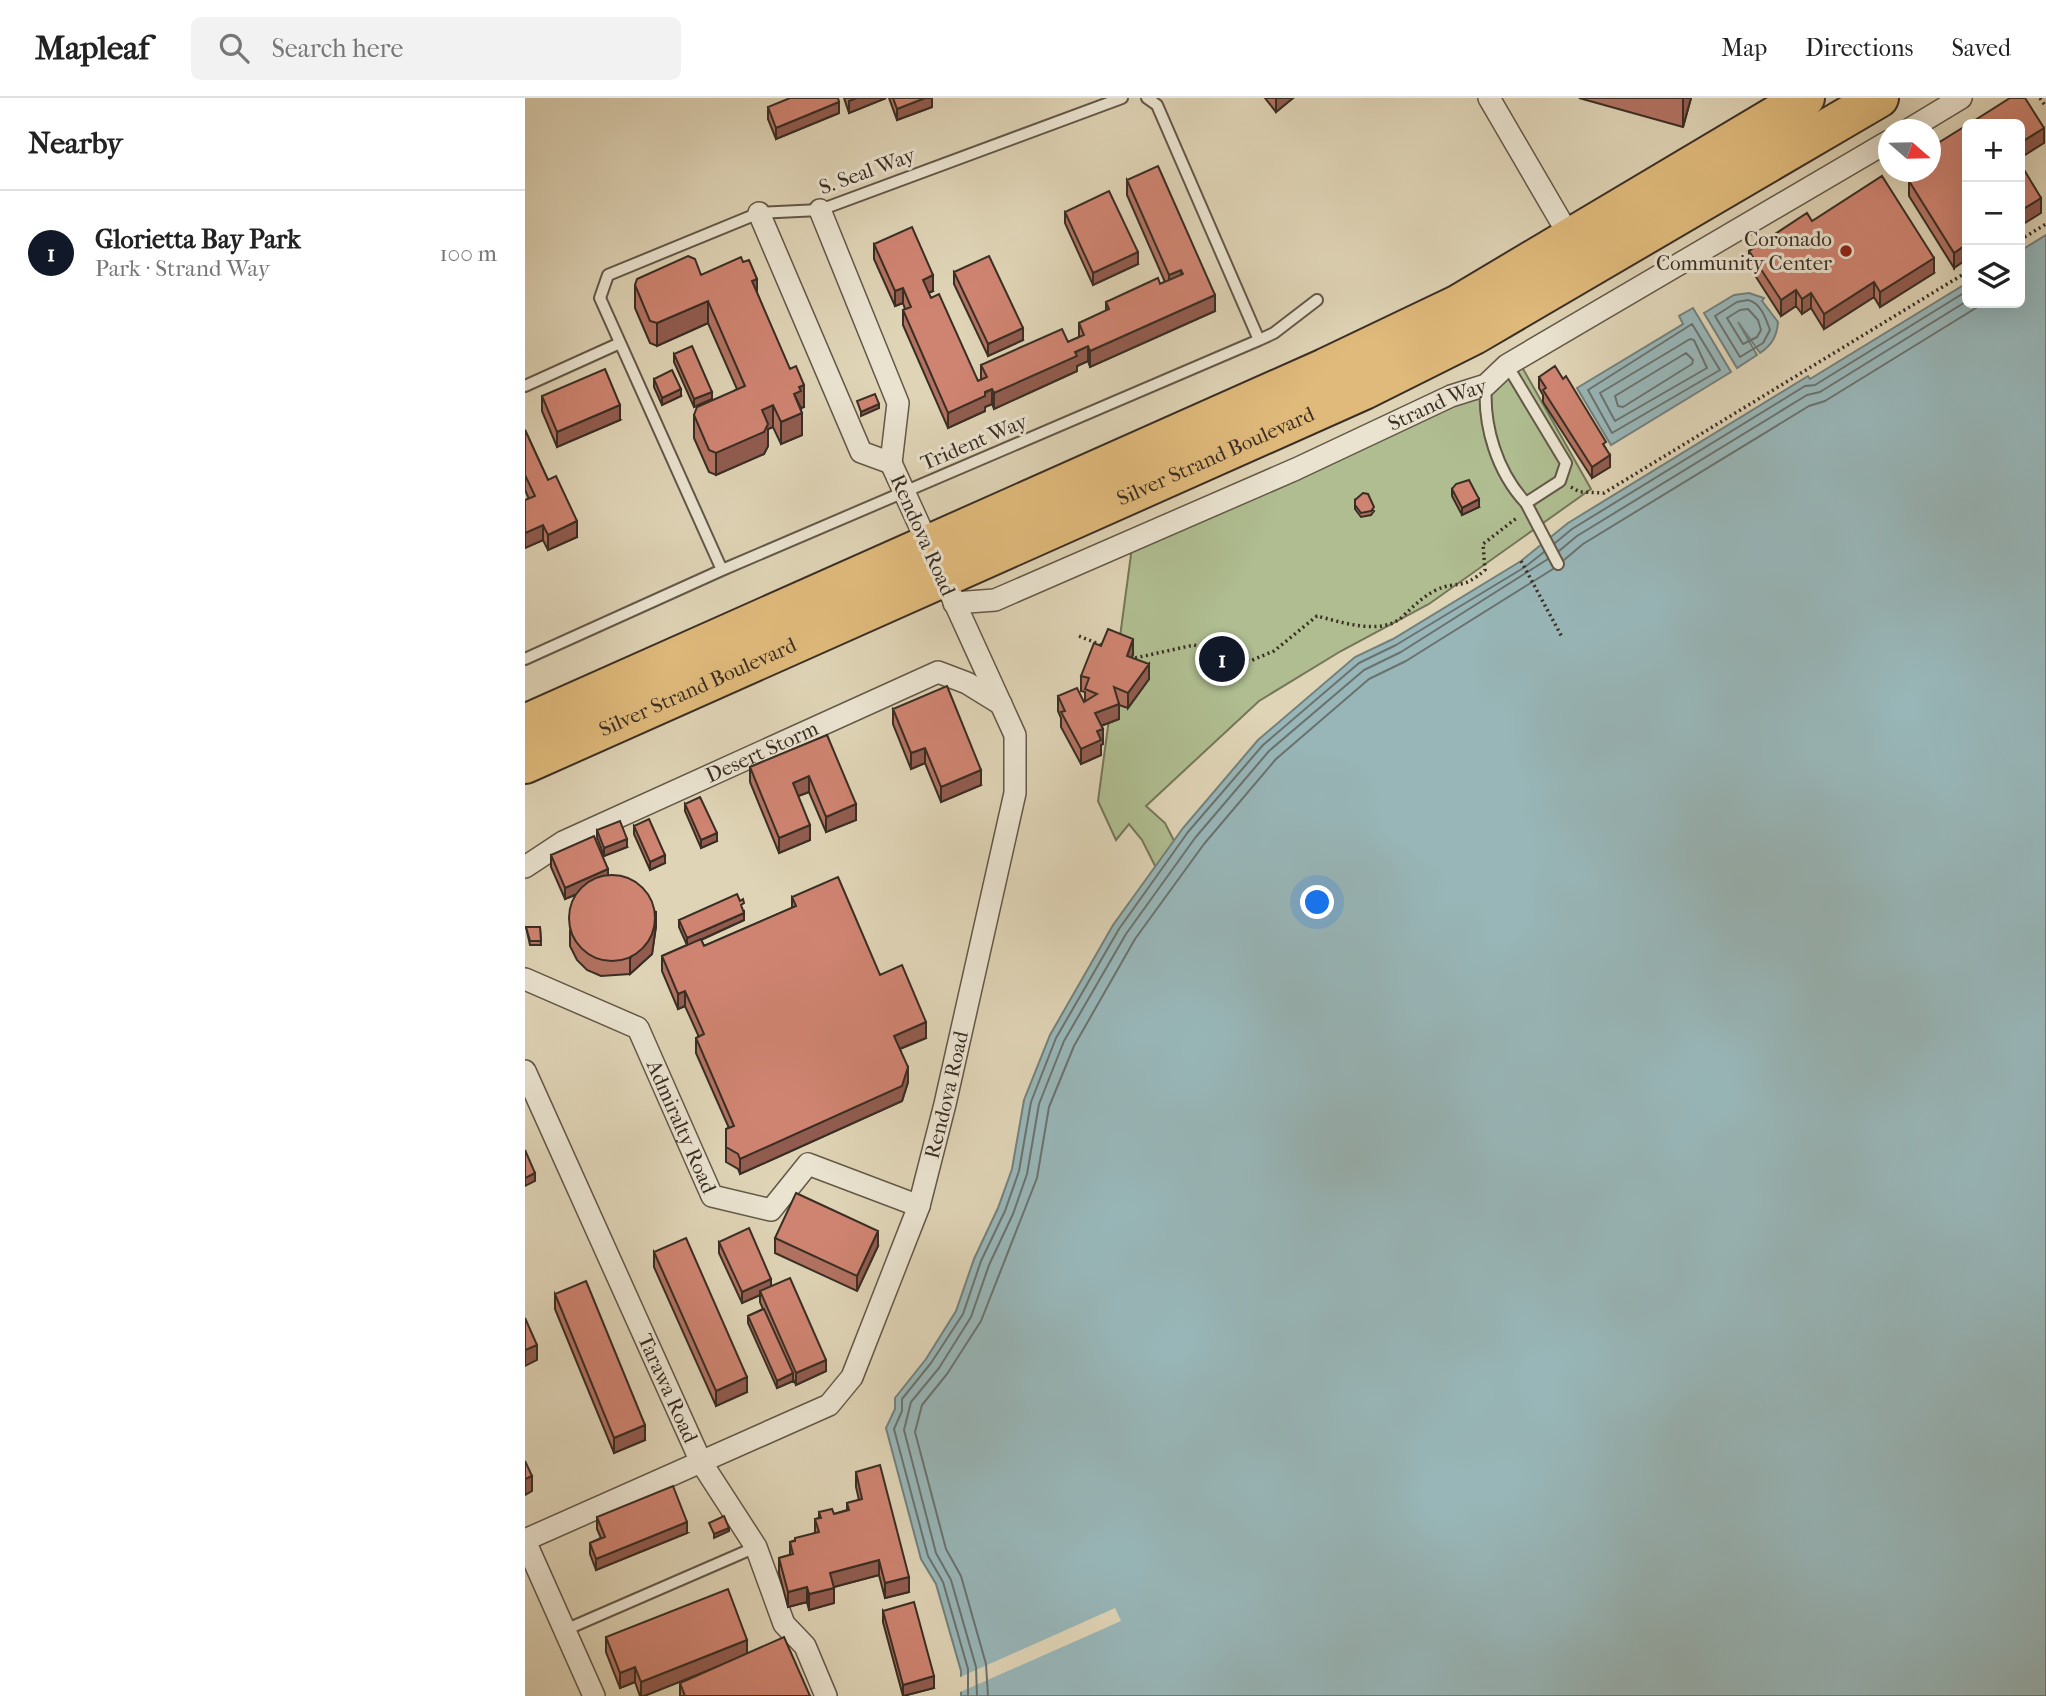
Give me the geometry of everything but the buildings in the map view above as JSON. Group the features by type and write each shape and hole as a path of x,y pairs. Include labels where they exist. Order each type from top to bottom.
{"highway":[{"name":"Silver Strand Boulevard","path":"525,724 1325,368 1457,305 1805,98"},
{"name":"Silver Strand Boulevard","path":"525,764 949,591 1364,390 1474,335 1879,98"}],"street":[{"path":"1489,98 1570,237"},
{"path":"1926,119 1961,98"},
{"name":"Strand Way","path":"949,591 995,600 1296,469 1451,396 1486,385 1507,365 1878,147"},
{"name":"Rendova Road","path":"525,1541 829,1405 852,1377 919,1206 945,1104 1015,793 1015,735 891,463 898,403 820,210"},
{"name":"Rendova Road","path":"759,213 861,452 891,463"},
{"name":"Desert Storm","path":"525,867 563,842 938,672 967,683 1001,704"},
{"name":"Admiralty Road","path":"525,979 638,1028 712,1196 771,1210 808,1164 919,1206"},
{"name":"Tarawa Road","path":"525,1071 701,1462 756,1547 784,1623 805,1646 826,1696"},
{"path":"525,1541 594,1696"}],"lane":[{"name":"S. Seal Way","path":"621,343 600,298 608,275 759,213 820,210 1122,98"},
{"path":"1147,98 1157,105 1259,340"},
{"name":"Trident Way","path":"525,659 722,570 1259,340 1274,333 1317,300"},
{"path":"525,386 621,343 722,570"},
{"path":"1507,365 1566,463 1560,481 1528,506"},
{"path":"1486,385 1484,411 1492,443 1558,564"},
{"path":"565,1630 756,1547"}],"path":[{"path":"2040,98 2046,107"},
{"path":"2025,237 2046,224"},
{"path":"1560,481 1580,492 1604,493 1962,275"},
{"path":"1123,653 1135,657 1194,645 1250,661 1274,651 1317,616 1371,627 1400,619 1414,602 1440,588 1464,586 1485,570 1483,544 1528,506"},
{"path":"1521,561 1562,637"},
{"path":"1079,636 1112,649"}],"green space":[{"path":"1522,367 1591,489 1429,604 1341,651 1259,701 1146,806 1165,823 1217,925 1191,937 1142,840 1129,824 1116,840 1098,801 1132,547"}],"water":[{"path":"2046,235 2046,1696 961,1696 961,1671 936,1584 921,1559 886,1428 895,1409 895,1398 926,1359 956,1311 974,1259 998,1208 1012,1169 1024,1100 1050,1035 1113,925 1183,828 1258,740 1355,657 1393,639 1521,561 1568,523 1808,376 1810,379 1962,286 1962,308 2025,308 2025,248"},
{"path":"1749,293 1764,298 1762,301 1778,322 1771,343 1760,353 1738,322 1757,355 1737,368 1704,313 1734,295"},
{"path":"1693,308 1731,372 1611,445 1577,388 1683,324 1679,316"}],"pier":[{"path":"1115,1608 1121,1621 958,1693 958,1678"}],"place":[{"name":"Coronado Community Center","path":"1846,251"},
{"name":"Glorietta Bay Park","path":"1222,659"}]}
